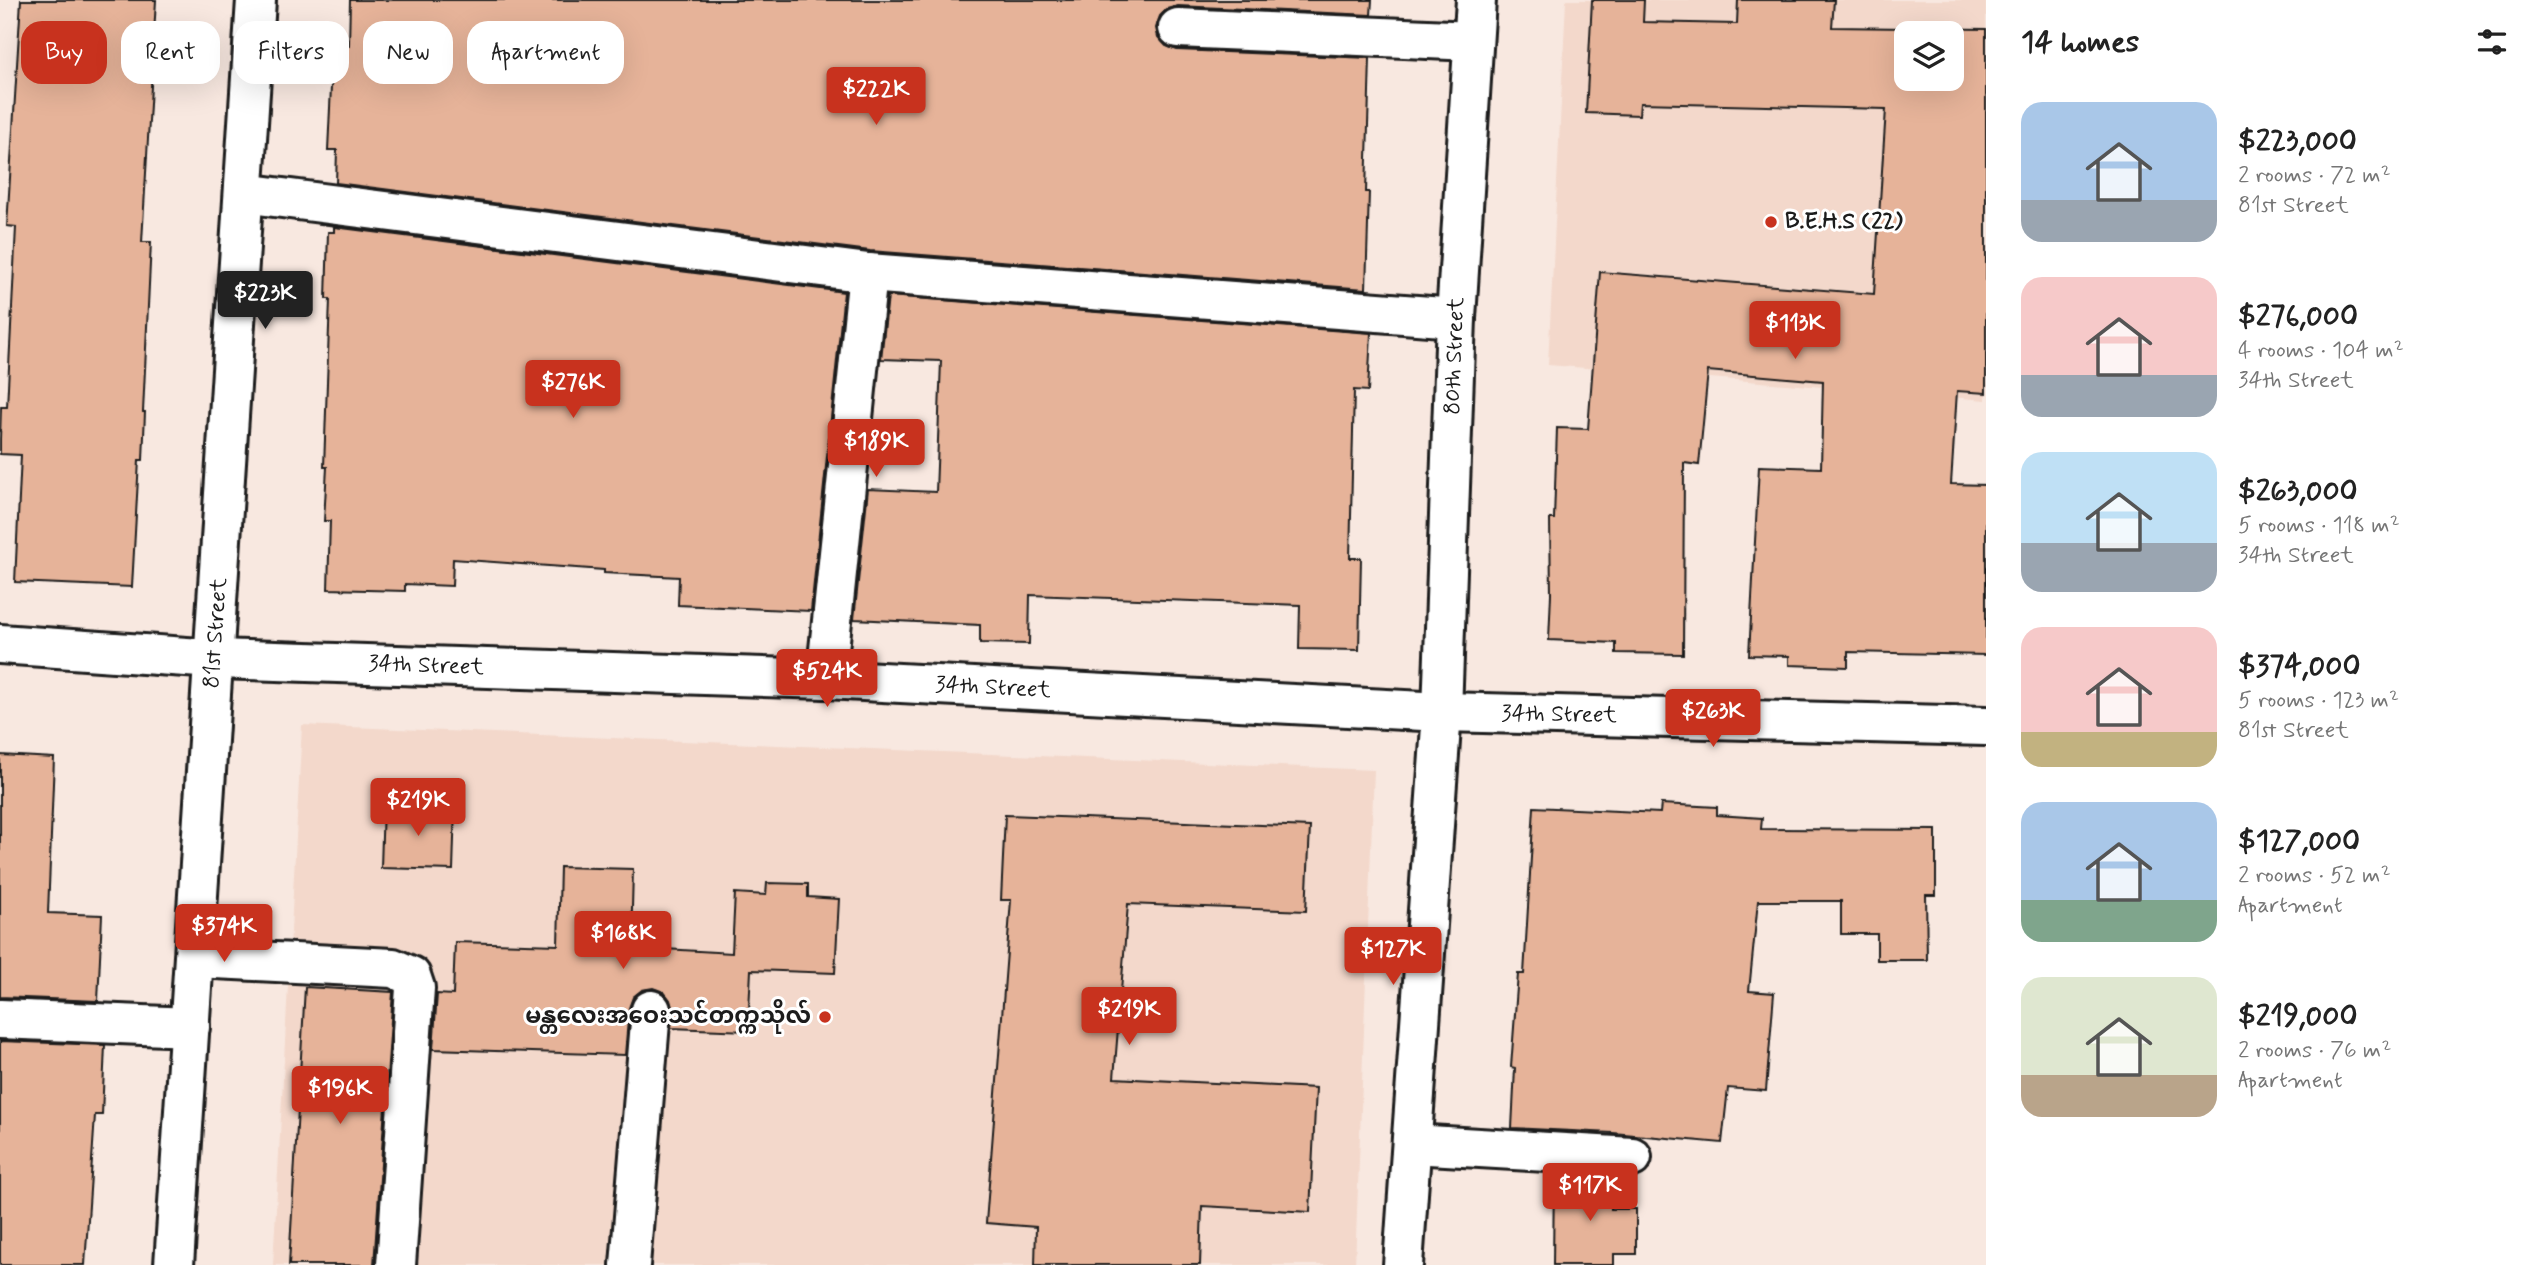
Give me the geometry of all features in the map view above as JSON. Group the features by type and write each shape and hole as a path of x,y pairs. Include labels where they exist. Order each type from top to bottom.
{"street":[{"name":"81st Street","path":"174,1265 256,0"},
{"name":"80th Street","path":"1403,1265 1441,712 1456,318 1476,0"},
{"path":"1178,28 1474,41"},
{"path":"244,193 867,273 1456,318"},
{"path":"826,679 867,273"},
{"name":"34th Street","path":"0,644 215,659 826,679 1441,712 1986,726"},
{"path":"195,958 393,968 411,976 415,988 396,1265"},
{"path":"630,1265 651,1010"},
{"path":"0,1019 190,1027"},
{"path":"1412,1144 1632,1157"}],"shaded area":[{"name":"B.E.H.S (22)","path":"1566,0 1986,0 1986,400 1548,365"},
{"name":"မန္တလေးအဝေးသင်တက္ကသိုလ်","path":"302,725 1374,770 1355,1265 273,1265"}],"building":[{"path":"21,0 156,0 155,21 121,21 121,84 151,84 142,242 151,242 145,412 143,460 139,460 132,587 15,582 21,455 0,454 1,407 7,407 16,227 7,226"},
{"path":"350,0 1372,0 1371,15 1178,6 1167,9 1160,16 1156,28 1158,37 1166,46 1177,50 1370,58 1366,289 870,251 336,183 337,150 328,150 331,84 349,84"},
{"path":"1592,0 1644,0 1643,22 1737,24 1738,0 1834,0 1832,27 1894,28 1894,91 1964,91 1964,29 1986,29 1986,393 1957,391 1951,484 1986,485 1986,655 1848,652 1848,667 1789,665 1789,656 1749,655 1759,466 1821,468 1823,381 1708,371 1699,465 1684,463 1683,654 1616,653 1616,643 1549,640 1550,519 1554,519 1557,428 1588,429 1600,272 1874,294 1886,109 1640,103 1639,115 1586,113"},
{"path":"334,227 844,292 811,611 678,605 679,577 453,559 452,586 405,584 405,591 328,589 330,521 324,521 327,467 324,467 330,299 326,299 328,232 334,232"},
{"path":"888,296 1371,333 1368,391 1354,390 1350,558 1361,558 1359,650 1299,649 1300,605 1030,595 1029,644 980,643 980,625 854,619 868,489 936,492 941,361 881,359"},
{"path":"0,755 54,758 48,913 102,915 98,1001 0,997"},
{"path":"1661,804 1717,807 1717,815 1762,818 1761,829 1936,830 1936,895 1926,895 1927,960 1877,960 1877,934 1841,934 1841,901 1758,901 1749,991 1774,993 1766,1091 1728,1088 1722,1143 1613,1133 1512,1128 1515,1068 1511,1067 1518,974 1524,974 1534,807 1660,813"},
{"path":"383,805 455,807 453,870 381,868"},
{"path":"1005,815 1310,827 1306,911 1128,904 1114,1078 1316,1088 1310,1212 1202,1206 1200,1265 1035,1265 1036,1227 986,1223 1011,900 1001,900"},
{"path":"560,867 633,869 631,947 732,953 735,893 766,895 767,883 808,884 808,897 839,899 835,973 751,970 748,1031 671,1028 673,1012 670,1000 664,992 653,988 642,990 633,997 629,1008 625,1055 433,1049 437,994 453,995 455,942 558,945"},
{"path":"305,987 393,992 374,1265 289,1265"},
{"path":"0,1041 105,1045 102,1115 95,1115 85,1265 0,1265"},
{"path":"1554,1174 1612,1178 1611,1209 1636,1209 1636,1254 1614,1254 1614,1265 1553,1265"}],"place":[{"name":"B.E.H.S (22)","path":"1771,222"},
{"name":"မန္တလေးအဝေးသင်တက္ကသိုလ်","path":"825,1017"}]}
